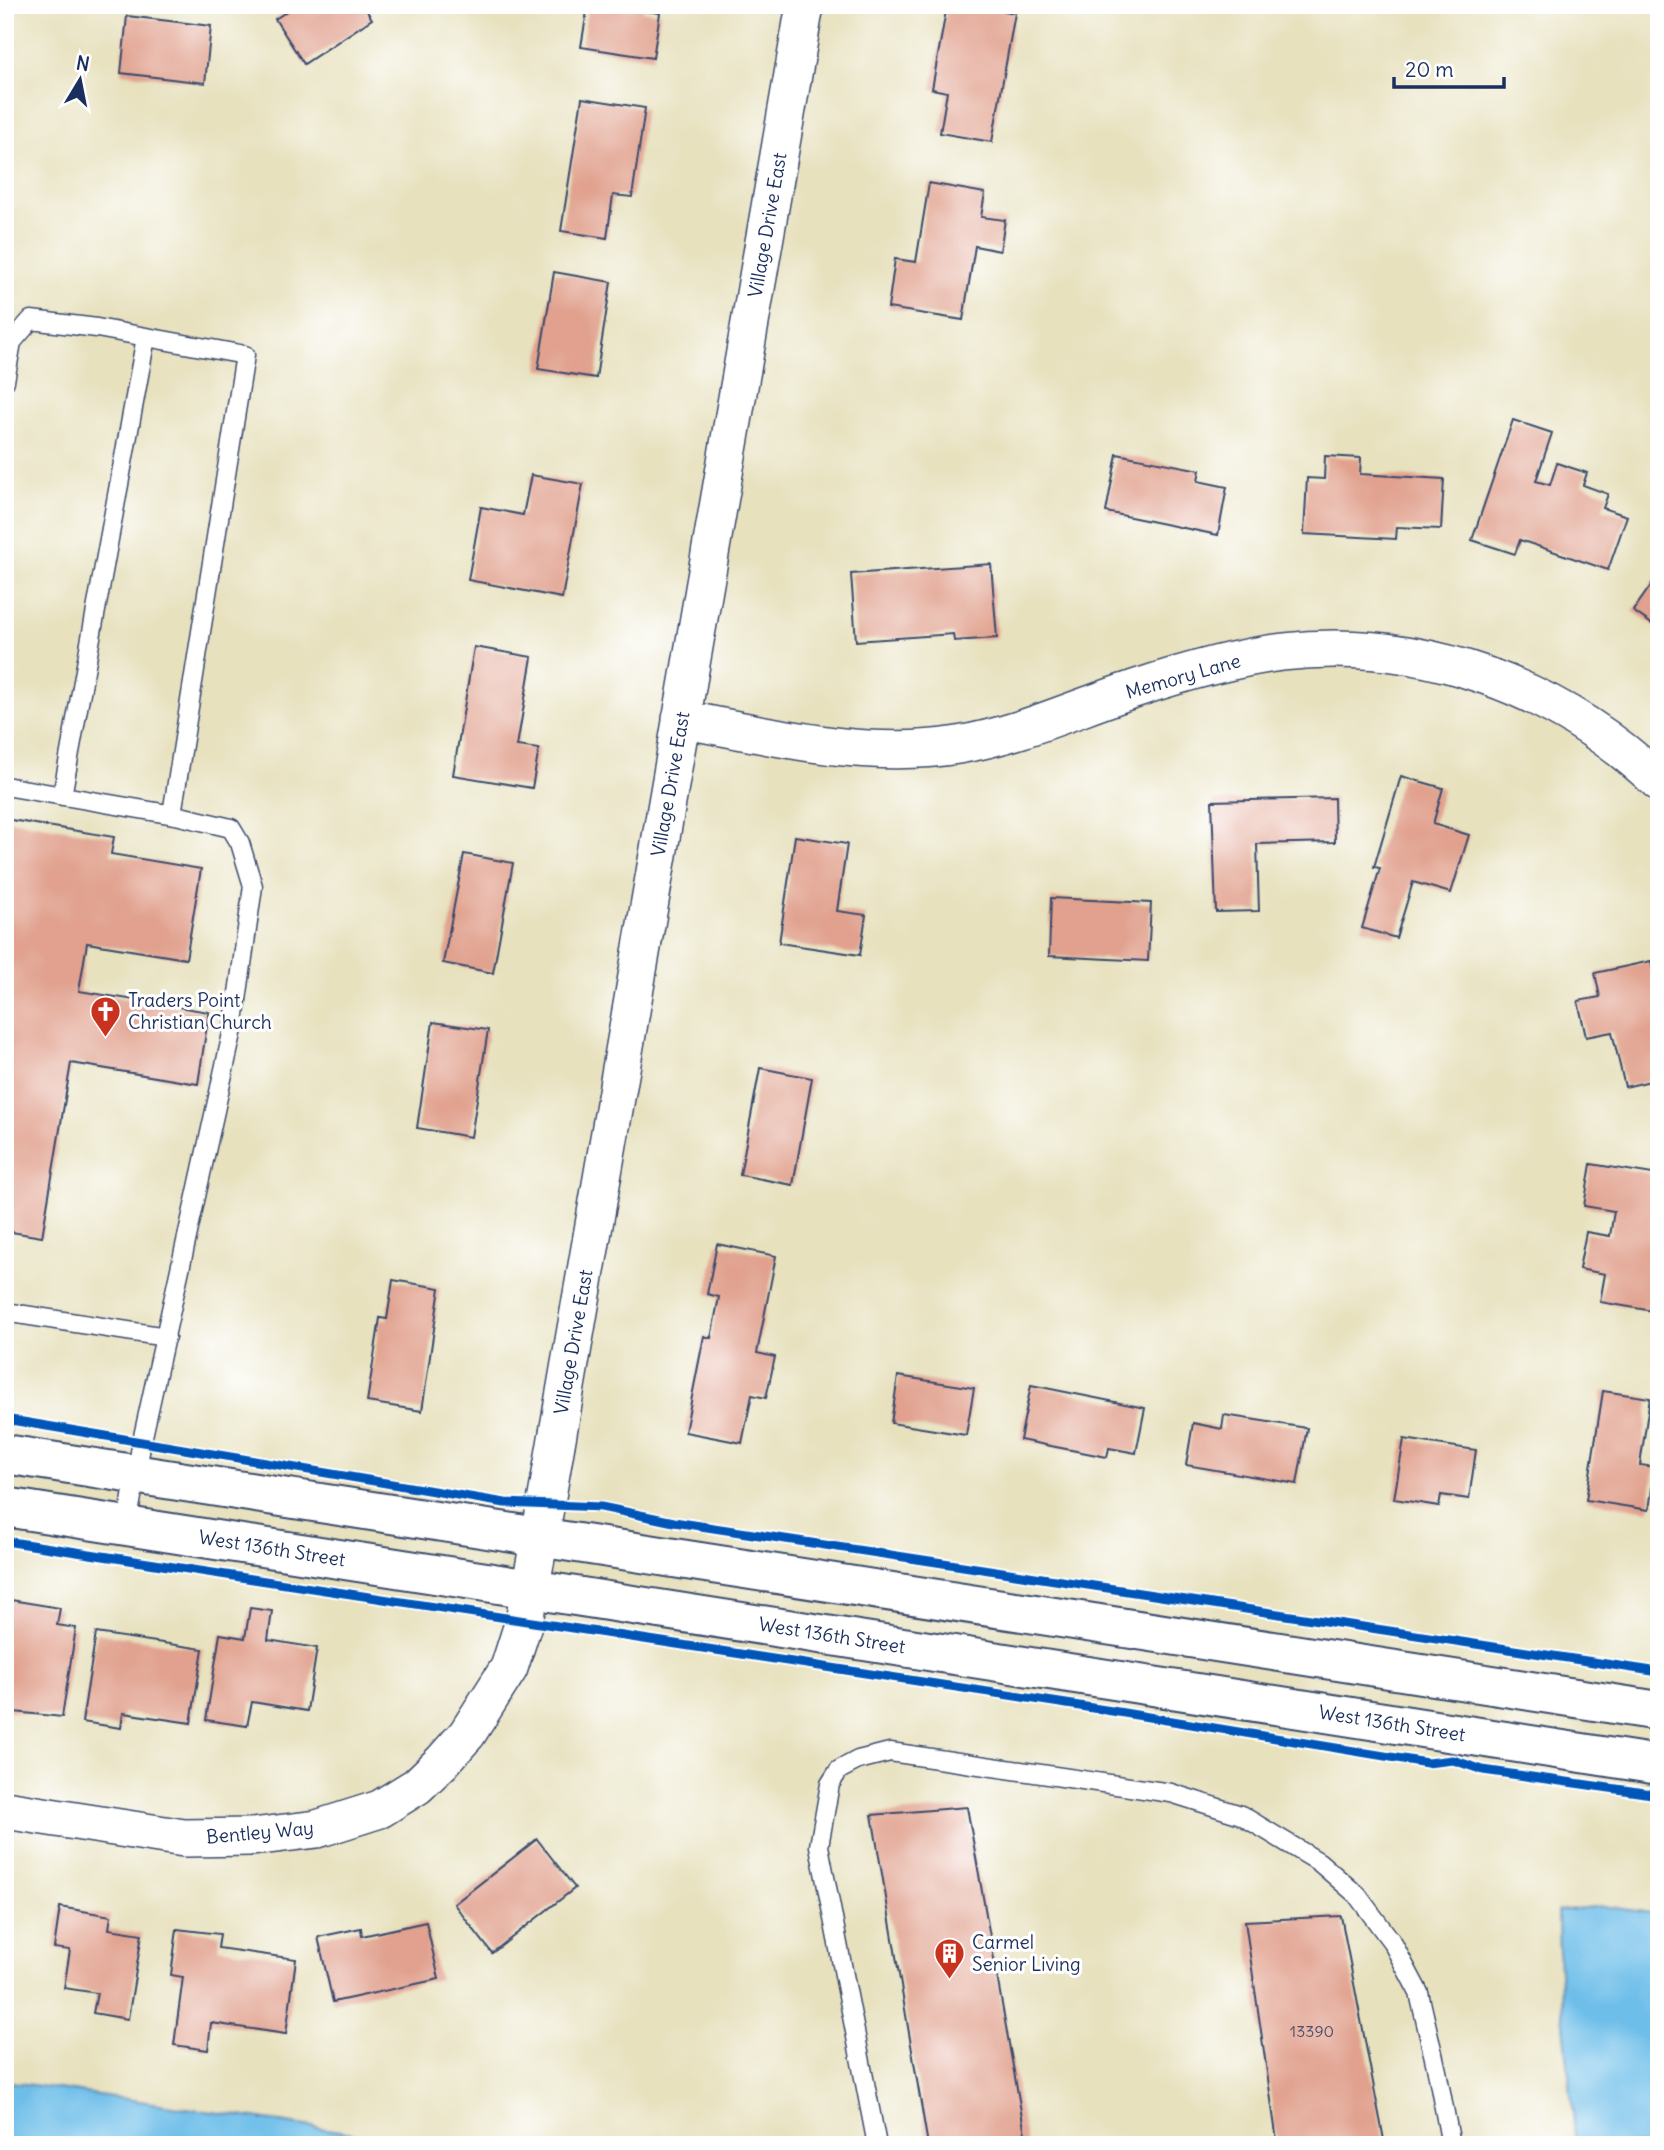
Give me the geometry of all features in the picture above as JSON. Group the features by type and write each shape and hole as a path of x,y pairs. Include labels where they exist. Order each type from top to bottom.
{"street":[{"name":"Village Drive East","path":"535,1563 805,5"},
{"name":"Memory Lane","path":"681,719 871,749 918,749 960,745 999,736 1135,689 1238,659 1328,648 1373,649 1461,666 1554,704 1599,732 1659,782"},
{"name":"West 136th Street","path":"5,1454 136,1474 535,1563 715,1616 1659,1765"},
{"name":"West 136th Street","path":"5,1507 127,1525 535,1563 1659,1711"},
{"name":"Bentley Way","path":"5,1810 184,1838 252,1837 317,1829 380,1809 417,1786 467,1734 509,1668 524,1621 535,1563"}],"lane":[{"path":"5,381 12,342 31,320 97,328 245,355 172,814"},
{"path":"62,796 146,337"},
{"path":"5,786 172,814 231,828 240,843 253,886 233,1029 127,1525"},
{"path":"5,1312 166,1337"},
{"path":"877,2145 819,1846 830,1783 839,1770 858,1760 890,1752 1171,1793 1241,1815 1320,1862 1357,1895 1392,1942 1419,1993 1451,2145"}],"water":[{"path":"1603,1906 1659,1914 1659,2145 1576,2145 1562,1999 1558,1911"},
{"path":"5,2081 353,2133 394,2145 5,2145"}],"building":[{"path":"297,5 363,5 372,19 304,64 275,19"},
{"path":"588,5 644,5 643,11 660,13 653,58 581,47"},
{"path":"947,5 973,5 1015,13 992,142 940,133 947,92 932,89"},
{"path":"127,16 211,26 205,83 121,73"},
{"path":"582,98 645,108 632,197 613,195 607,238 561,231"},
{"path":"929,183 985,193 981,217 1005,220 1000,251 975,246 963,320 888,308 895,259 916,262"},
{"path":"554,272 611,282 596,378 538,369"},
{"path":"1513,420 1552,433 1536,481 1550,485 1557,463 1587,473 1583,485 1608,494 1603,508 1627,516 1608,570 1520,540 1515,554 1472,540"},
{"path":"1117,454 1200,470 1198,481 1227,487 1218,535 1106,512"},
{"path":"1325,456 1361,458 1360,474 1444,479 1441,529 1397,527 1396,539 1304,534 1307,478 1324,479"},
{"path":"531,475 583,484 562,598 468,580 481,507 523,515"},
{"path":"991,564 997,638 954,641 953,634 856,641 851,574"},
{"path":"1659,574 1659,629 1633,611"},
{"path":"474,647 532,657 517,746 539,749 532,788 453,775"},
{"path":"1401,776 1443,788 1433,824 1469,835 1451,893 1413,882 1396,938 1362,928 1380,868 1374,867"},
{"path":"1334,798 1335,842 1257,844 1259,911 1216,912 1212,801"},
{"name":"Traders Point Christian Church","path":"5,819 114,837 111,854 201,869 186,959 87,943 79,991 209,1012 198,1084 71,1063 42,1237 5,1231"},
{"path":"795,836 847,844 837,911 866,915 860,955 779,943"},
{"path":"464,854 513,863 493,973 443,963"},
{"path":"1051,898 1151,903 1148,961 1049,956"},
{"path":"1651,961 1659,998 1659,1079 1625,1087 1612,1032 1586,1037 1578,1001 1600,997 1595,973"},
{"path":"433,1022 488,1030 471,1137 417,1128"},
{"path":"760,1068 812,1078 793,1185 740,1175"},
{"path":"1591,1164 1659,1175 1659,1312 1600,1302 1605,1274 1579,1269 1586,1232 1610,1236 1614,1211 1584,1206"},
{"path":"717,1244 776,1256 757,1353 775,1357 766,1398 752,1395 742,1443 685,1432 704,1336 711,1338 719,1297 707,1294"},
{"path":"393,1280 440,1288 422,1411 367,1402 380,1318 387,1319"},
{"path":"898,1376 974,1388 966,1435 891,1423"},
{"path":"1031,1385 1145,1408 1136,1453 1109,1448 1107,1457 1020,1440"},
{"path":"1603,1391 1650,1398 1640,1465 1655,1467 1649,1510 1586,1500"},
{"path":"1224,1415 1307,1428 1297,1484 1186,1465 1193,1423 1222,1429"},
{"path":"1404,1439 1476,1450 1469,1499 1441,1495 1439,1506 1394,1499"},
{"path":"5,1599 60,1608 57,1625 76,1628 62,1717 5,1711"},
{"path":"250,1608 272,1611 268,1640 317,1648 307,1711 252,1702 247,1726 206,1720 220,1634 245,1638"},
{"path":"96,1633 203,1649 191,1723 123,1713 121,1728 82,1722"},
{"name":"Carmel Senior Living","path":"967,1807 1027,2145 928,2145 872,1815"},
{"path":"537,1839 575,1888 492,1953 454,1904"},
{"path":"5,1904 13,1905 7,1940 5,1940"},
{"path":"60,1907 111,1916 109,1929 142,1934 128,2019 93,2013 97,1993 64,1988 70,1950 54,1948"},
{"path":"1341,1916 1385,2145 1264,2145 1277,2141 1245,1921"},
{"path":"426,1922 439,1979 333,2002 318,1937 361,1928 362,1936"},
{"path":"177,1929 220,1934 218,1948 296,1959 286,2034 211,2023 208,2050 174,2045 183,1977 171,1975"}],"cycle path":[{"path":"5,1419 505,1503 601,1507 674,1522 1659,1672"},
{"path":"5,1541 1112,1711 1427,1763 1453,1760 1483,1770 1659,1795"}],"place":[{"name":"Traders Point Christian Church","path":"105,1038"},
{"name":"Carmel Senior Living","path":"949,1980"}]}
